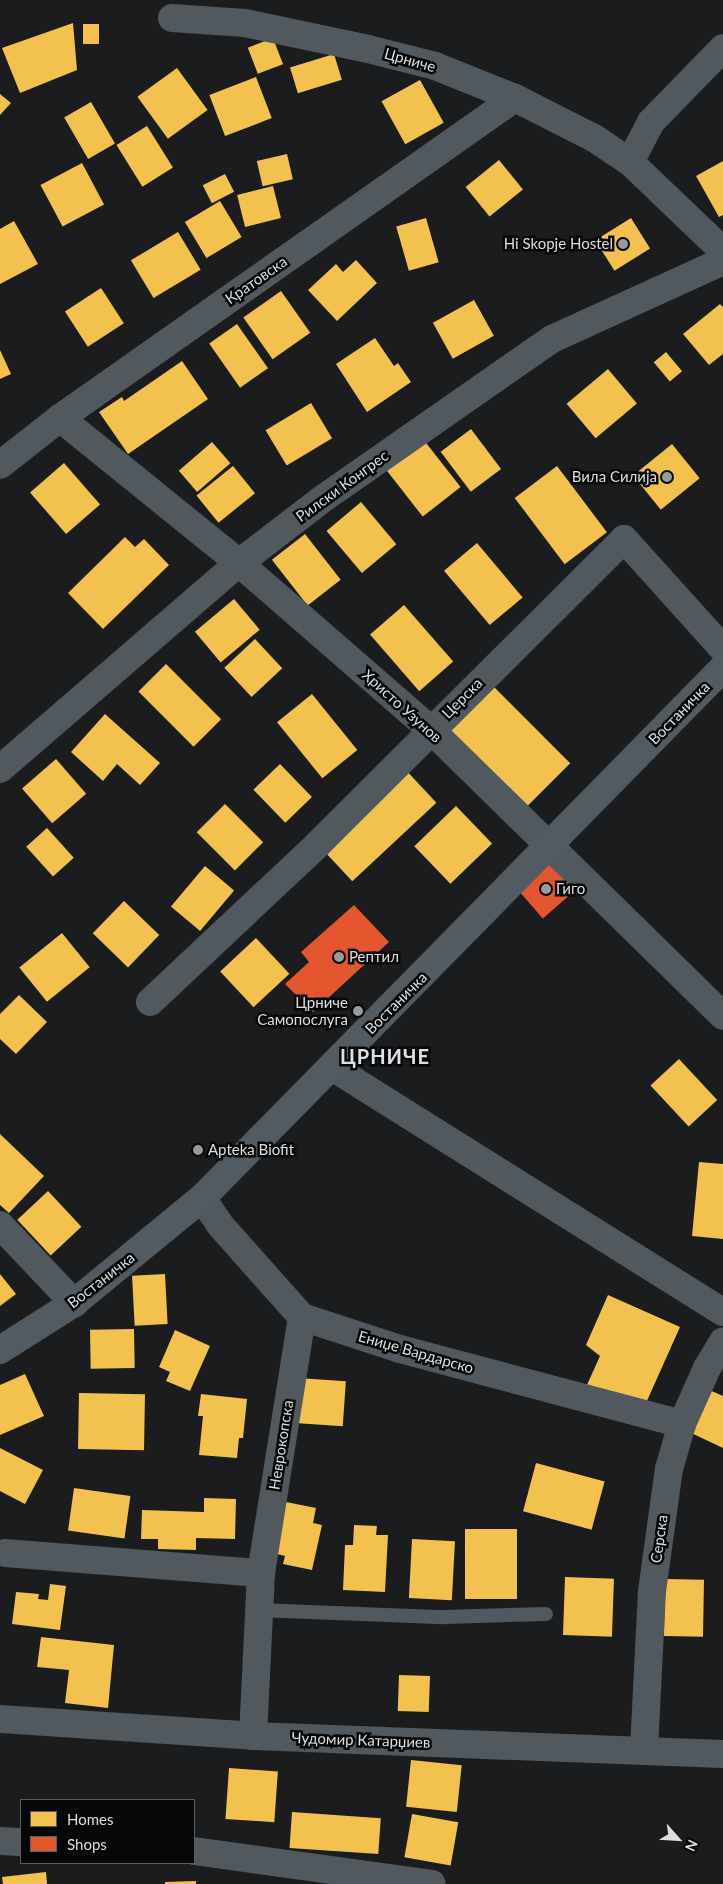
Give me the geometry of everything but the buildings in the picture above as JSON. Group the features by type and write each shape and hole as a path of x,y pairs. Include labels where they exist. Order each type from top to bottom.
{"street":[{"name":"Црниче","path":"172,18 245,23 368,48 435,66 515,98 594,138 630,162 723,251"},
{"path":"630,162 650,122 723,48"},
{"name":"Кратовска","path":"0,465 60,418 515,98"},
{"name":"Рилски Конгрес","path":"0,770 239,563 321,500 552,339 723,261"},
{"name":"Христо Узунов","path":"60,418 239,563 430,729 723,1016"},
{"name":"Церска","path":"150,1002 318,844 430,729 624,538 723,649"},
{"name":"Востаничка","path":"0,1350 74,1303 202,1198 550,847 723,668"},
{"path":"332,1067 723,1312"},
{"path":"202,1198 220,1225 302,1317"},
{"path":"0,1225 74,1303"},
{"name":"Ениџе Вардарско","path":"302,1317 400,1349 682,1424"},
{"name":"Неврокопска","path":"253,1736 261,1573 302,1317"},
{"name":"Серска","path":"644,1749 647,1670 658,1539 669,1469 682,1424 707,1368 723,1341"},
{"path":"5,1553 261,1573"},
{"name":"Чудомир Катарџиев","path":"0,1719 253,1736 644,1749 723,1754"},
{"path":"0,1841 20,1842"},
{"path":"195,1851 432,1884"}],"lane":[{"path":"258,1610 444,1617 546,1614"}],"place":[{"name":"Hi Skopje Hostel","path":"623,244"},
{"name":"Вила Силија","path":"667,477"},
{"name":"Гиго","path":"546,889"},
{"name":"Рептил","path":"339,957"},
{"name":"Црниче Самопослуга","path":"358,1011"},
{"name":"Apteka Biofit","path":"198,1150"}],"district":[{"name":"ЦРНИЧЕ","path":"385,1056"}]}
